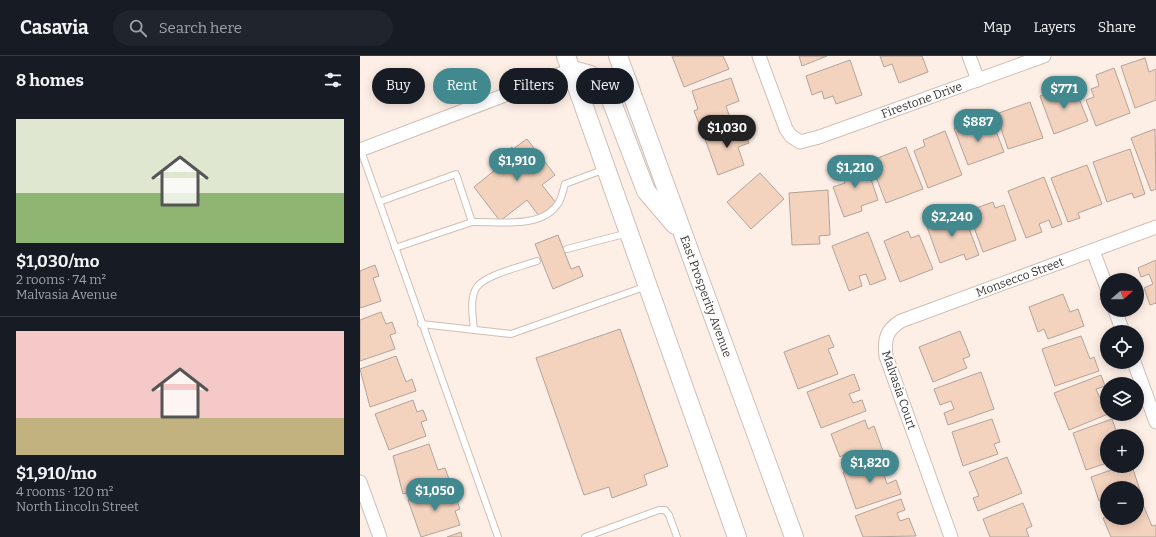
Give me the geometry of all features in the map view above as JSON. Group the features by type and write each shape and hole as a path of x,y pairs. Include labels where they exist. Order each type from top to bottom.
{"main road":[{"name":"East Prosperity Avenue","path":"618,56 794,537"},
{"path":"569,63 590,73 600,81 608,92 646,191 683,235"},
{"path":"569,63 735,537"}],"street":[{"name":"Firestone Drive","path":"759,56 786,129 791,136 800,142 820,137 1044,56"},
{"path":"969,56 978,80"},
{"path":"360,150 569,63"},
{"name":"Monsecco Street","path":"887,334 893,326 901,321 1156,227"},
{"path":"1093,251 1101,273"},
{"name":"Malvasia Court","path":"887,334 884,343 886,356 951,537"},
{"path":"1137,369 1156,422"},
{"path":"360,482 380,537"}],"lane":[{"path":"360,150 498,537"},
{"path":"395,248 472,222 505,223 541,217 549,213 559,202 565,184 606,168"},
{"path":"379,202 456,174 472,222"},
{"path":"567,249 629,233"},
{"path":"474,330 472,300 477,286 489,278 537,261"},
{"path":"421,324 511,334 648,286"},
{"path":"585,537 659,510 665,510 669,515 677,537"}],"building":[{"path":"672,56 723,56 729,69 684,87"},
{"path":"799,56 827,56 802,66"},
{"path":"880,56 922,56 928,72 899,83 892,64 884,67"},
{"path":"1145,58 1149,72 1156,69 1156,100 1135,108 1121,66"},
{"path":"850,60 862,95 836,104 833,96 824,99 822,91 812,95 806,76"},
{"path":"1114,68 1130,113 1096,126 1086,100 1094,97 1091,89 1099,86 1096,75"},
{"path":"731,78 739,101 726,106 730,118 701,129 694,111 698,109 692,91"},
{"path":"1064,87 1066,93 1075,89 1088,121 1054,134 1040,96"},
{"path":"1030,102 1043,138 1008,149 996,114"},
{"path":"972,121 977,132 994,126 1004,152 968,165 954,128"},
{"path":"742,125 749,143 738,147 744,165 718,175 705,139"},
{"path":"1155,129 1156,189 1151,191 1131,138"},
{"path":"945,131 962,175 928,188 914,151 925,146 923,140"},
{"path":"527,139 555,175 542,185 556,203 539,216 527,200 500,221 474,187 495,170 490,164 512,147 513,149"},
{"path":"906,147 923,189 886,203 870,161"},
{"path":"1130,149 1145,194 1134,198 1132,193 1107,202 1093,162"},
{"path":"865,161 878,200 861,206 862,211 844,217 833,187 845,183 841,169"},
{"path":"1087,165 1102,204 1078,213 1080,218 1068,222 1051,178"},
{"path":"760,173 784,199 751,229 727,202"},
{"path":"1044,177 1062,224 1052,228 1049,220 1039,224 1042,232 1026,238 1008,191"},
{"path":"828,190 830,235 819,236 820,244 792,245 789,193"},
{"path":"993,202 995,208 1004,205 1016,240 983,252 968,211"},
{"path":"962,210 979,255 966,260 964,254 940,263 926,224"},
{"path":"908,231 911,238 919,235 933,269 900,282 884,241"},
{"path":"868,232 886,279 870,285 866,274 859,276 862,286 849,291 832,246"},
{"path":"558,235 571,269 579,266 583,276 553,289 535,244"},
{"path":"1156,260 1156,303 1150,305 1144,288 1153,284 1149,274 1144,276 1144,273 1140,273 1138,268"},
{"path":"375,265 379,276 373,278 381,301 360,308 360,271"},
{"path":"1063,294 1070,312 1078,309 1084,326 1048,339 1044,329 1038,332 1029,307"},
{"path":"381,312 386,324 392,322 396,333 390,335 395,349 360,361 360,320"},
{"path":"620,329 668,466 644,475 647,485 612,498 609,487 584,495 536,358"},
{"path":"960,331 970,356 963,359 967,368 933,382 919,347"},
{"path":"829,335 834,347 828,349 838,374 798,389 784,352"},
{"path":"1081,336 1090,359 1094,357 1099,371 1055,386 1042,349"},
{"path":"396,356 406,382 412,379 416,391 370,407 360,369"},
{"path":"981,372 994,409 948,425 944,413 954,409 951,401 940,405 934,389"},
{"path":"854,374 860,390 849,394 853,403 862,400 866,411 821,428 807,392"},
{"path":"1101,375 1100,388 1096,389 1100,398 1100,417 1069,430 1054,393"},
{"path":"413,400 417,412 423,410 427,420 421,422 426,436 389,450 375,414"},
{"path":"992,419 1000,442 994,444 998,454 963,466 952,432"},
{"path":"865,420 868,429 874,426 883,451 849,464 845,454 840,457 831,434"},
{"path":"1106,421 1113,421 1116,429 1100,429 1100,465 1086,470 1073,433"},
{"path":"429,444 438,470 445,468 449,479 403,494 393,456"},
{"path":"1007,457 1022,493 978,511 973,498 979,496 969,472"},
{"path":"884,458 889,473 884,475 887,484 896,480 901,494 856,509 843,472"},
{"path":"1103,473 1134,473 1137,481 1100,481 1099,501 1091,477"},
{"path":"446,488 450,500 456,498 460,509 455,511 460,525 421,537 408,500"},
{"path":"901,499 905,510 897,513 900,521 909,518 916,536 863,537 855,516"},
{"path":"1023,503 1032,526 1026,529 1029,537 990,537 983,519"},
{"path":"1144,507 1152,526 1156,525 1156,537 1111,537 1106,525 1144,525"},
{"path":"461,532 462,537 447,537"}]}
